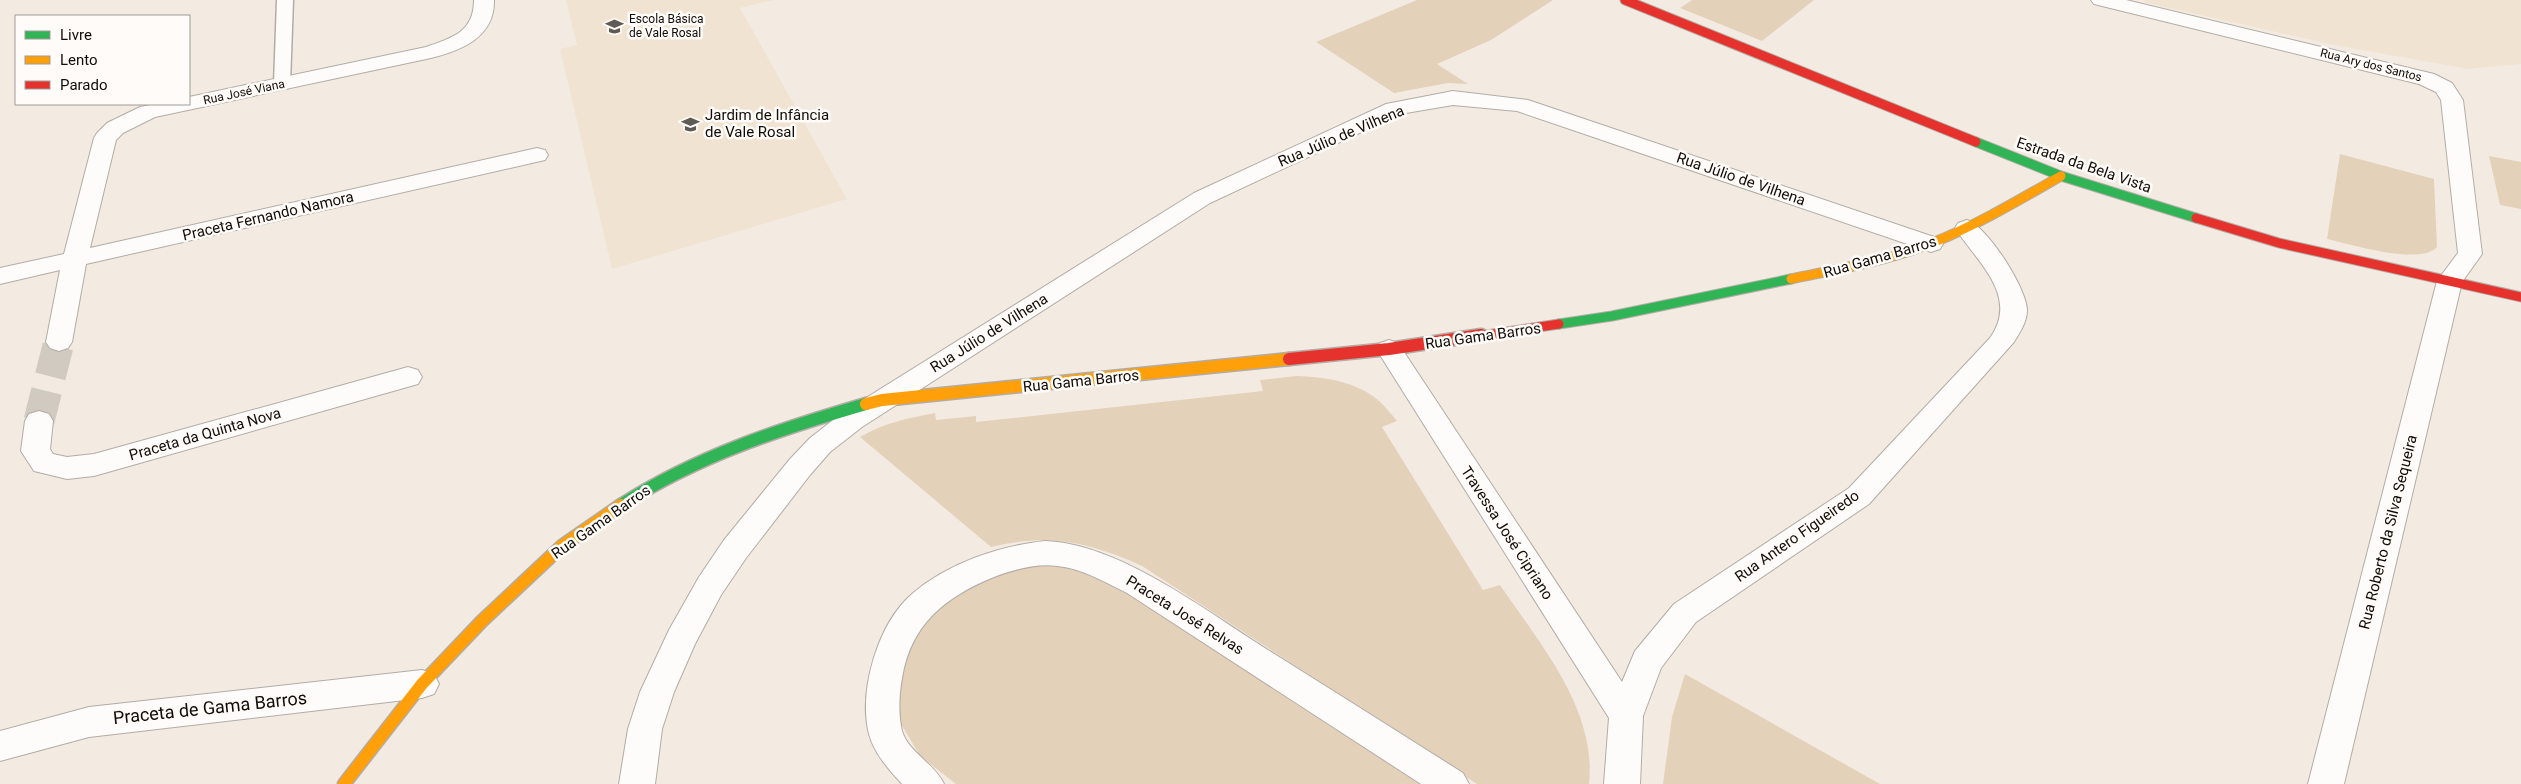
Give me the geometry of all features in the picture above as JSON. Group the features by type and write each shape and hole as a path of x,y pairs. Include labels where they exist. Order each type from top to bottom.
{"street":[{"name":"Rua José Viana","path":"190,103 431,52 453,45 480,26 485,16 484,0"},
{"name":"Estrada da Bela Vista","path":"1625,0 2061,176 2279,243 2521,297"},
{"name":"Rua Ary dos Santos","path":"2101,0 2378,66 2426,79 2444,88 2452,100 2470,254 2450,280"},
{"name":"Rua Júlio de Vilhena","path":"882,400 1202,198 1394,109 1453,98 1503,103 1556,116 1931,244"},
{"name":"Rua José Viana","path":"75,259 105,138 115,128 148,112 182,105"},
{"name":"Praceta Fernando Namora","path":"0,276 537,155"},
{"name":"Rua Gama Barros","path":"344,784 422,684 482,621 562,546 638,493 713,455 800,423 882,400 1389,350 1612,316 1868,263 1931,244 1967,228 2061,176"},
{"name":"Rua Antero Figueiredo","path":"1622,784 1626,716 1648,661 1685,613 1859,496 1999,344 2014,319 2013,296 1998,270 1967,228"},
{"path":"59,342 75,259"},
{"name":"Rua Roberto da Silva Sequeira","path":"2326,784 2450,280"},
{"name":"Travessa José Cipriano","path":"1389,350 1626,716"},
{"name":"Praceta da Quinta Nova","path":"39,421 35,451 44,464 67,468 94,465 408,377"},
{"path":"637,784 645,728 657,692 680,640 710,586 768,506 820,445 882,400"},
{"name":"Praceta José Relvas","path":"926,784 915,775 886,736 882,695 890,656 912,615 948,584 996,563 1046,552 1092,563 1138,584 1451,784"},
{"name":"Praceta de Gama Barros","path":"0,746 88,722 422,684"}],"lane":[{"path":"282,84 285,0"}],"shaded area":[{"name":"Jardim de Infância de Vale Rosal","path":"566,0 774,0 740,8 847,199 612,269 560,49 577,45"},
{"path":"1417,0 1553,0 1491,40 1437,64 1468,84 1448,83 1394,93 1316,42"},
{"path":"1692,0 1814,0 1762,41 1680,8"},
{"path":"2145,0 2521,0 2521,64 2468,69 2329,44 2144,2"},
{"path":"2340,154 2434,179 2437,247 2428,252 2401,254 2367,249 2327,239"},
{"path":"2489,156 2521,162 2521,209 2500,205"},
{"path":"1296,376 1329,379 1360,388 1386,407 1397,421 1382,427 1483,590 1500,585 1548,654 1562,679 1575,704 1584,730 1589,756 1589,784 1477,784 1142,566 1104,551 1068,542 1031,541 991,547 860,437 887,425 935,413 936,420 976,416 976,422 1263,391 1260,380"},
{"path":"1037,563 1080,568 1114,582 1419,784 956,784 920,756 900,722 895,688 918,624 966,583"},
{"path":"1685,674 1880,784 1663,784 1672,717"}],"tunnel":[{"path":"39,421 59,342"}],"traffic: fast":[{"path":"1976,142 2061,176 2196,218"},
{"path":"1559,324 1612,316 1791,279"},
{"path":"621,505 678,471 739,444 866,404"}],"traffic: slow":[{"path":"1791,279 1880,260 1932,243 1982,220 2061,176"},
{"path":"866,404 882,400 1289,359"},
{"path":"344,784 422,684 482,621 562,546 621,505"}],"traffic: jam":[{"path":"1625,0 1976,142"},
{"path":"2196,218 2279,243 2521,297"},
{"path":"1289,359 1389,349 1559,324"}],"place":[{"name":"Escola Básica de Vale Rosal","path":"615,26"},
{"name":"Jardim de Infância de Vale Rosal","path":"691,124"}]}
